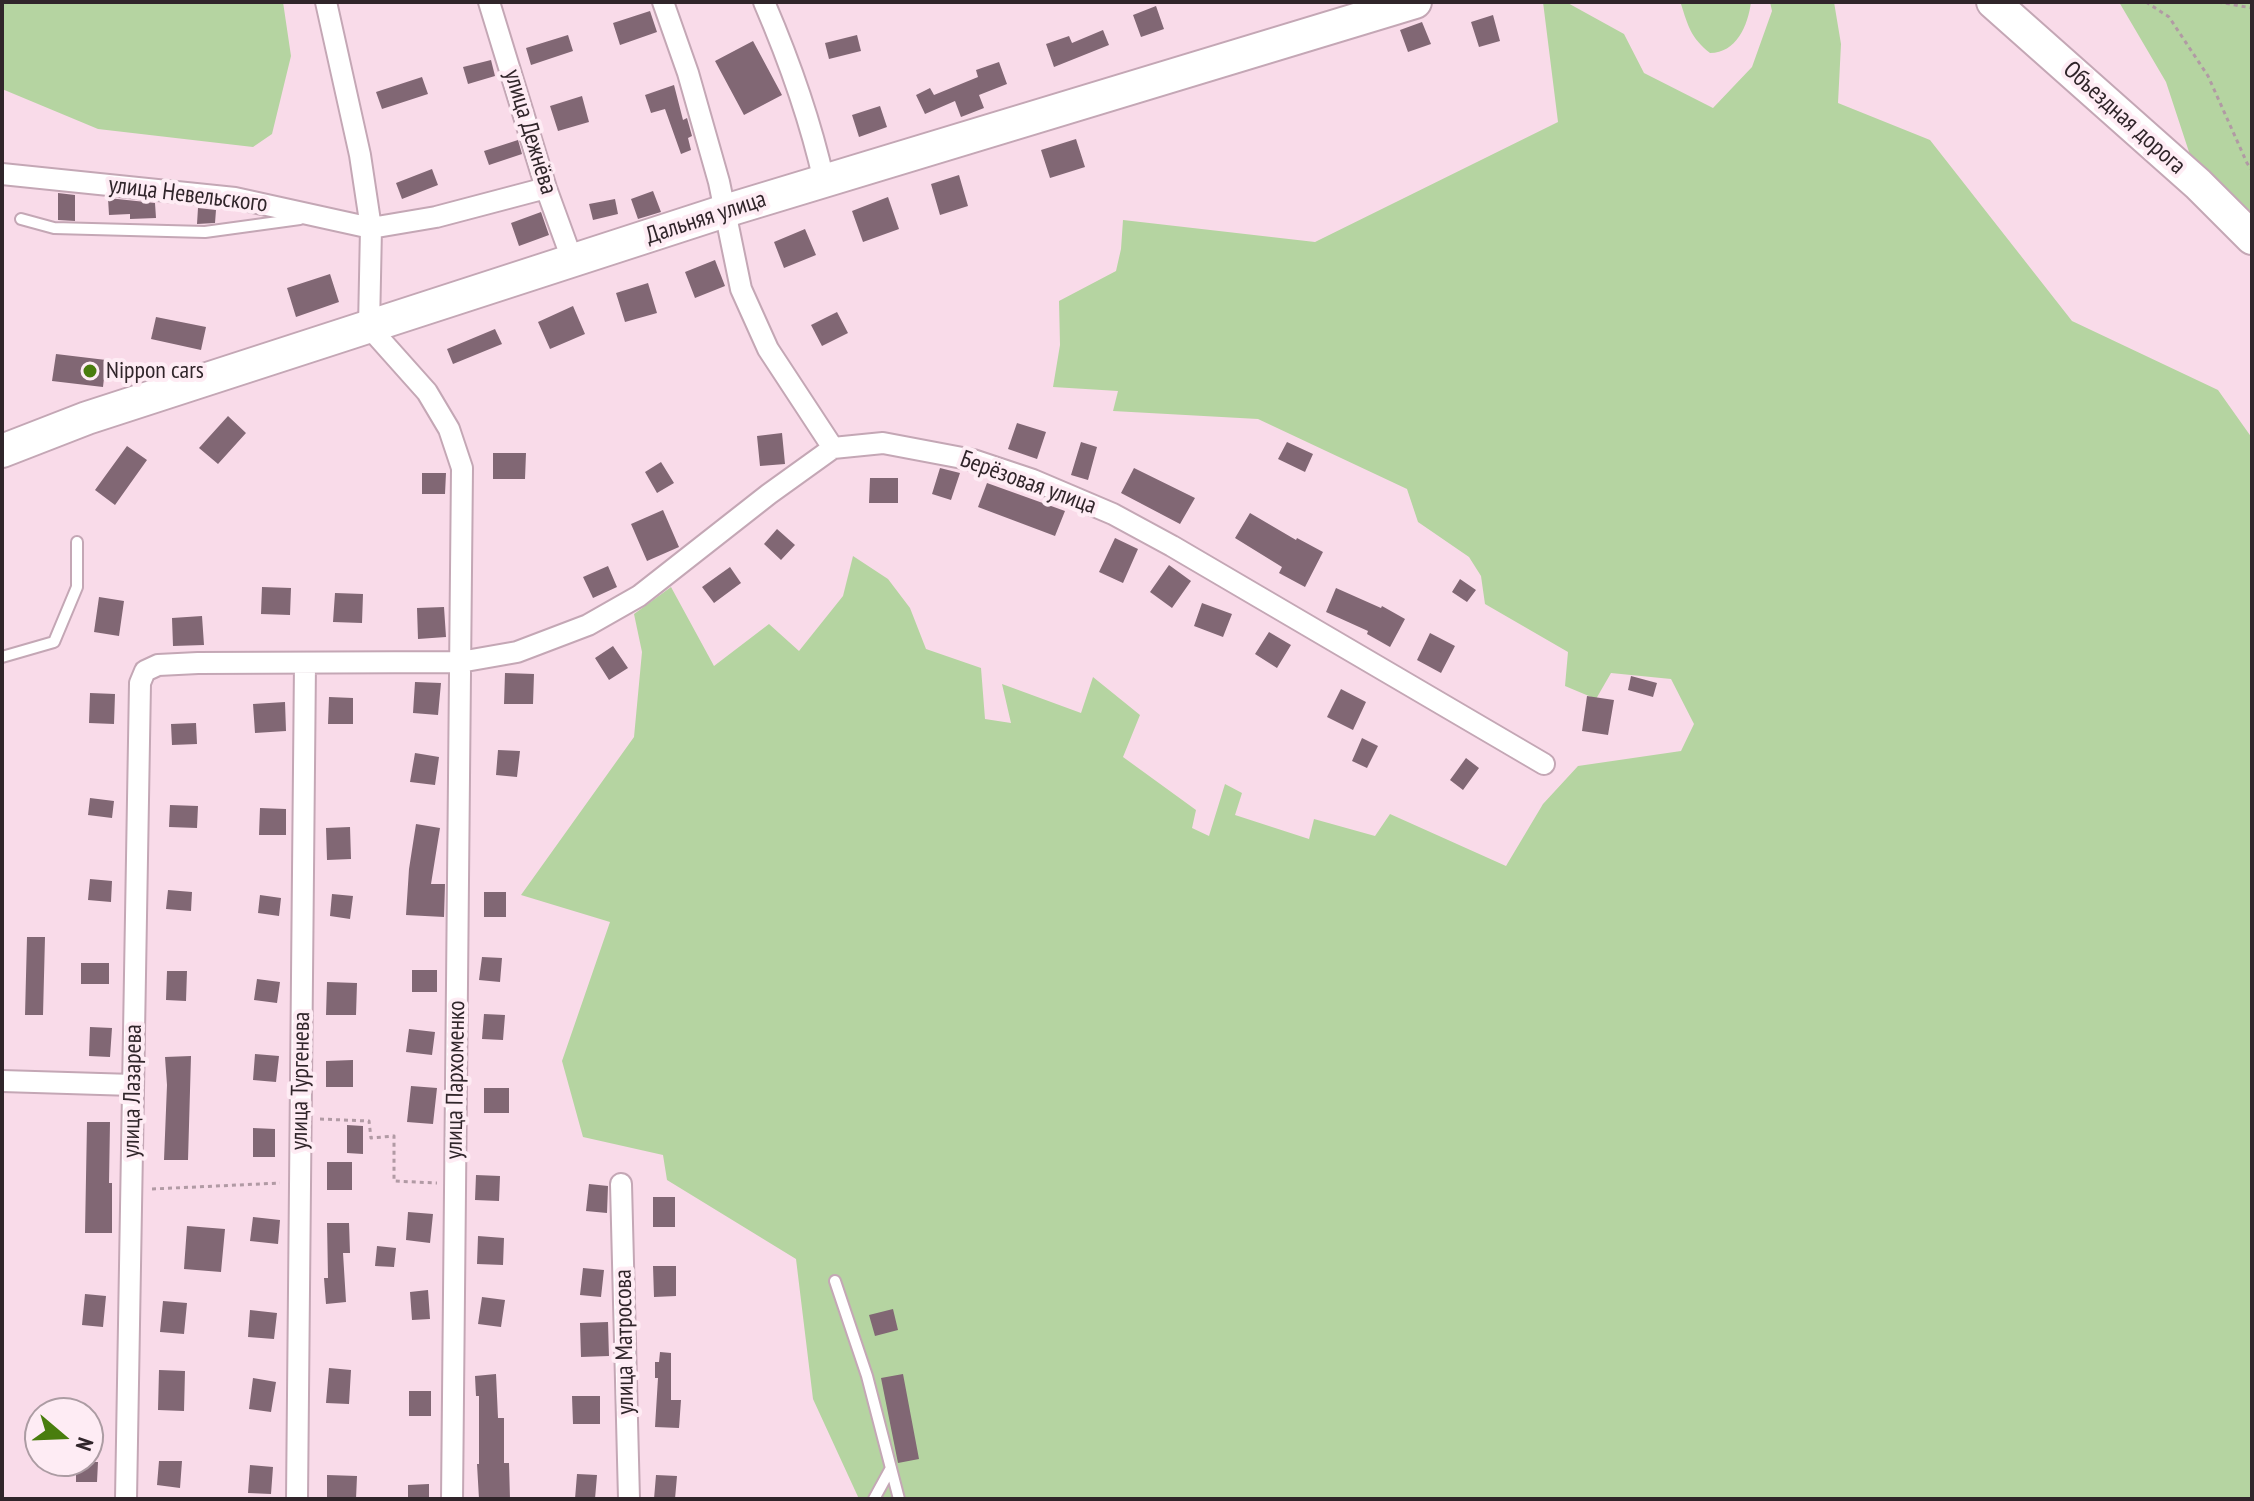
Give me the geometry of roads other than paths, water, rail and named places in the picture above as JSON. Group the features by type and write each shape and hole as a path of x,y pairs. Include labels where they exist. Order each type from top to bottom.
{"main road":[{"name":"Дальняя улица","path":"2,451 87,418 725,211 1415,2"},
{"name":"Объездная дорога","path":"1993,2 2198,184 2252,238"}],"street":[{"path":"326,2 360,155 371,228 369,327"},
{"name":"улица Дежнёва","path":"489,2 546,188 573,262"},
{"path":"663,2 688,73 725,211 741,289 768,349 833,448"},
{"path":"764,2 788,57 824,181"},
{"name":"улица Невельского","path":"2,174 235,198 371,228"},
{"path":"371,228 436,217 546,188"},
{"name":"улица Пархоменко","path":"369,327 427,392 449,429 462,468 452,1499"},
{"name":"Берёзовая улица","path":"140,683 145,671 158,665 460,662 517,652 588,625 639,596 833,448 883,443 973,460 1033,480 1113,514 1544,764"},
{"name":"улица Тургенева","path":"297,1499 305,663"},
{"name":"улица Лазарева","path":"126,1499 140,683"},
{"path":"2,1081 133,1085"},
{"name":"улица Матросова","path":"621,1184 629,1499"}],"lane":[{"path":"21,219 54,228 205,232 321,216"},
{"path":"2,657 54,642 77,587 77,542"},
{"path":"835,1281 867,1376 899,1499"},
{"path":"874,1499 891,1468"}],"place":[{"name":"Nippon cars","path":"90,371"}]}
